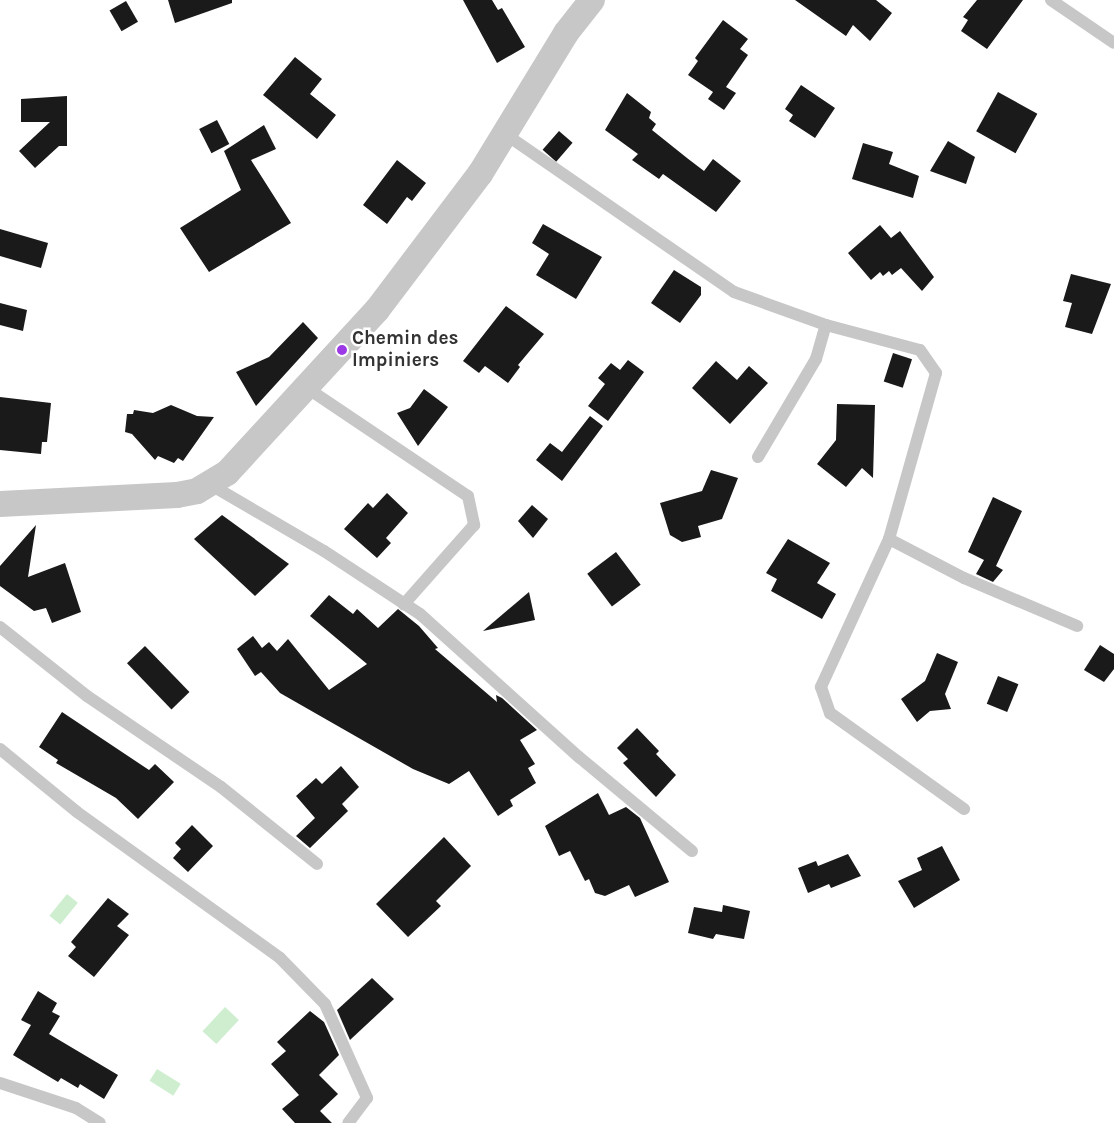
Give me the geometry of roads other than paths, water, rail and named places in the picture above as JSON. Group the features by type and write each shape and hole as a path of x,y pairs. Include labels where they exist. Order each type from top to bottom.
{"street":[{"path":"0,504 177,494 211,485 241,460 377,310 480,174 566,33 592,0"}],"lane":[{"path":"1051,0 1114,43"},
{"path":"505,134 734,292 826,325 920,350 936,373 889,539 821,687 830,713 964,809"},
{"path":"758,457 816,359 826,325"},
{"path":"307,388 468,496 474,524 404,604"},
{"path":"211,485 420,614 579,757 692,851"},
{"path":"889,539 964,578 1077,626"},
{"path":"0,627 87,696 221,787 317,864"},
{"path":"0,749 77,812 280,958 325,1004 367,1098 348,1123"},
{"path":"0,1083 76,1108 100,1123"}],"place":[{"name":"Chemin des Impiniers","path":"342,350"}]}
